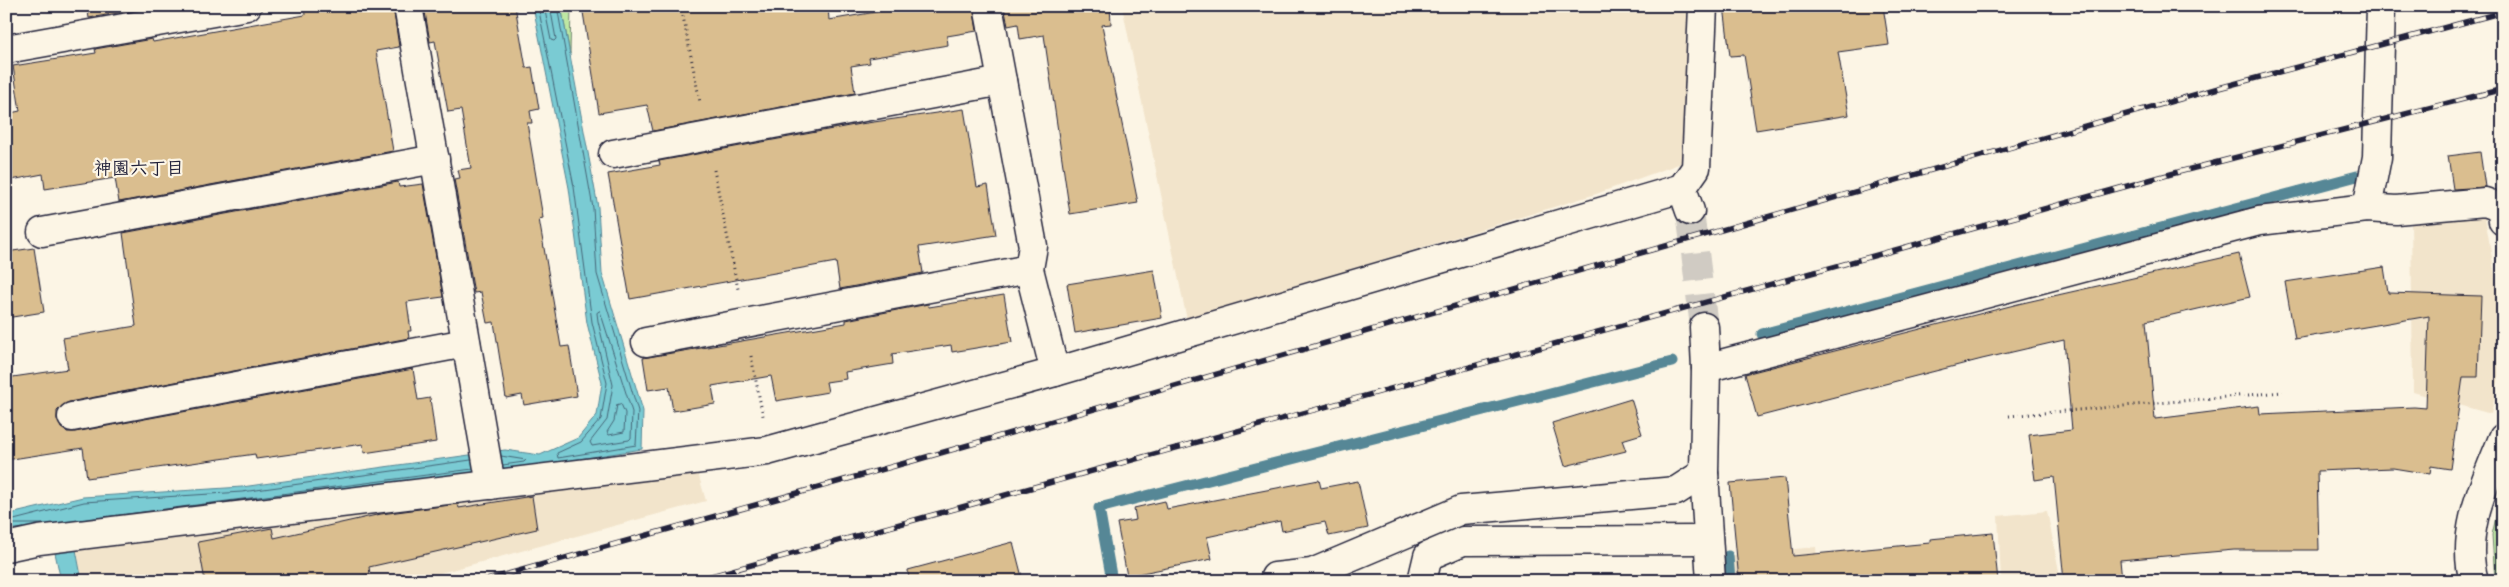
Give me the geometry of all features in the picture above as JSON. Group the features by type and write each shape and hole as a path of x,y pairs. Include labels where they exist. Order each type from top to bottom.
{"street":[{"path":"12,48 247,6"},
{"path":"408,6 491,485"},
{"path":"988,6 1033,246 1029,269 1054,372"},
{"path":"6,547 39,540 767,451 1686,200 1696,168 1703,6"},
{"path":"2366,208 2377,157 2381,6"},
{"path":"613,154 1002,81"},
{"path":"42,232 435,159"},
{"path":"1706,368 2259,222 2366,208 2396,210 2485,202 2501,208 2503,221"},
{"path":"646,342 1029,269"},
{"path":"1704,327 1706,368 1704,473 1711,581"},
{"path":"72,417 466,343"},
{"path":"2474,581 2470,568 2473,513 2503,438"},
{"path":"1275,576 1312,573 1461,510 1676,491 1704,473"},
{"path":"1422,581 1428,556 1463,541 1708,540"}],"path":[{"path":"680,6 767,434 767,451"},
{"path":"2009,416 2283,392"}],"shaded area":[{"path":"1122,6 1695,6 1687,161 1596,194 1187,320"},
{"path":"2411,216 2485,217 2503,322 2503,360 2491,414 2413,392"},
{"path":"698,473 706,501 411,581 82,581 76,550 557,486"},
{"path":"2047,511 2061,581 2001,581 1998,516"},
{"path":"1816,547 1819,581 1727,581 1725,556"}],"green space":[{"path":"561,6 571,6 570,54"},
{"path":"2503,486 2503,581 2495,581 2492,535"}],"water":[{"path":"533,6 561,6 598,207 602,273 643,411 642,449 542,465 83,524 76,550 82,581 61,581 51,534 42,529 6,529 6,515 83,497 242,487 505,450 540,455 578,438 597,415 602,383 587,323 569,188"}],"building":[{"path":"87,6 146,6 147,8 89,18"},
{"path":"304,6 393,6 399,47 376,51 393,151 119,202 115,178 45,189 43,174 6,181 6,114 20,111 13,66 96,53 95,49 152,39 153,42 305,15"},
{"path":"424,6 515,6 526,68 532,67 539,109 530,111 532,123 527,123 543,218 539,219 561,347 569,346 577,396 524,405 522,395 506,398 494,322 487,323 481,292 474,293 454,179 460,178 458,170 471,168 461,110 448,112 435,41 430,42"},
{"path":"582,6 828,6 829,20 911,6 973,6 977,31 947,36 948,45 869,58 870,63 851,66 855,93 653,131 647,105 599,113"},
{"path":"1004,6 1110,6 1111,24 1102,25 1138,203 1070,214 1044,35 1020,39 1018,24 1008,26"},
{"path":"1724,6 1883,6 1889,45 1838,52 1849,115 1756,130 1744,55 1730,56"},
{"path":"964,109 977,187 988,185 996,235 919,247 923,273 840,289 836,262 630,299 608,174 660,165 659,161 860,124"},
{"path":"2480,152 2485,187 2453,189 2448,156"},
{"path":"398,182 399,187 423,184 443,297 407,302 411,331 408,331 409,338 69,402 57,411 57,419 61,428 67,432 75,432 413,369 418,400 430,398 436,442 364,453 363,444 256,459 255,454 87,478 83,448 6,460 6,378 68,369 63,338 136,326 123,233"},
{"path":"34,248 44,312 6,318 6,252"},
{"path":"2239,254 2250,297 2146,321 2155,419 2259,406 2260,414 2426,408 2429,316 2295,339 2285,282 2384,267 2388,293 2481,296 2478,377 2463,377 2450,469 2431,466 2430,474 2393,468 2317,471 2319,550 2234,550 2120,560 2122,581 2064,581 2054,477 2035,480 2029,435 2072,430 2064,340 1982,359 1757,417 1745,374 2018,304"},
{"path":"1154,270 1162,318 1075,333 1067,284"},
{"path":"1004,295 1012,342 952,352 951,345 892,354 893,364 845,372 846,379 826,382 828,392 776,401 771,376 712,386 715,404 673,411 669,387 648,390 643,358 846,323 846,320 928,304 929,307"},
{"path":"1631,399 1642,434 1622,440 1626,451 1565,466 1552,423"},
{"path":"1785,478 1793,556 1930,543 1930,539 1993,533 1998,581 1739,581 1730,483"},
{"path":"1319,480 1321,488 1358,481 1368,528 1329,536 1325,522 1282,531 1280,521 1207,537 1212,559 1127,576 1117,523 1136,520 1134,508 1165,501 1167,509"},
{"path":"532,496 537,529 369,567 370,574 341,581 205,581 198,542 272,528 274,538 381,514 458,504 459,508"},
{"path":"1013,542 1023,581 909,581 908,570"}],"waterway":[{"path":"1762,334 2357,176"},
{"path":"1112,581 1099,508 1672,362"},
{"path":"1728,556 1730,581"}],"tunnel":[{"path":"1690,211 1704,327"}],"railway":[{"path":"483,581 916,460 2215,89 2503,12"},
{"path":"693,581 2171,174 2503,89"}],"district":[{"name":"神園六丁目","path":"139,168"}]}
